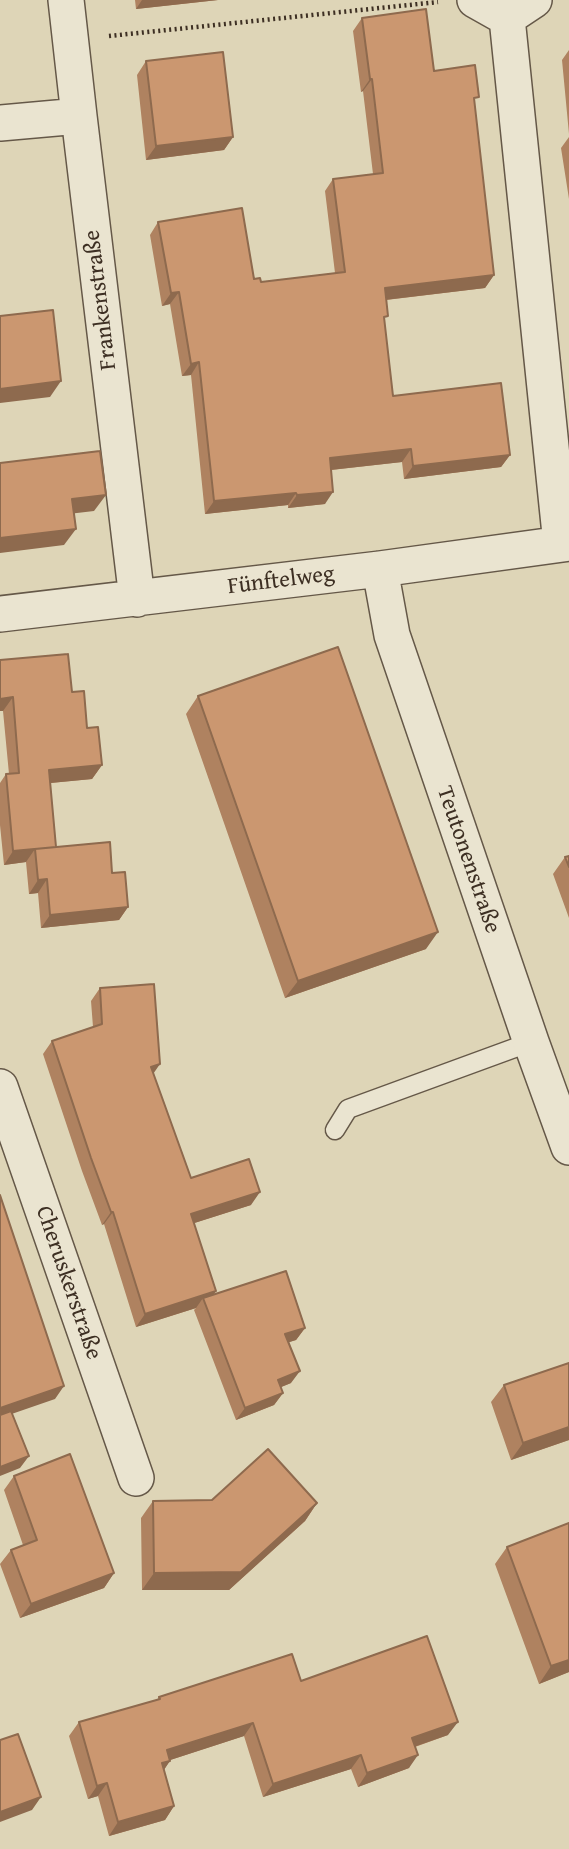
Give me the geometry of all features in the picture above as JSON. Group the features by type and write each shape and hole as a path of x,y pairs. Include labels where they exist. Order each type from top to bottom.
{"street":[{"name":"Frankenstraße","path":"66,0 137,599"},
{"name":"Fünftelweg","path":"0,614 380,569 565,543 521,9 461,1"},
{"path":"0,123 79,116"},
{"name":"Teutonenstraße","path":"380,569 391,635 569,1147"},
{"name":"Cheruskerstraße","path":"0,1087 136,1478"}],"lane":[{"path":"335,1130 348,1108 531,1042"}],"path":[{"path":"71,40 461,1"}],"building":[{"path":"426,9 434,71 475,65 479,97 474,98 494,275 385,288 388,316 384,317 393,396 501,383 510,455 413,466 411,449 330,458 333,492 214,501 199,362 191,364 179,292 171,293 158,222 242,208 254,279 260,278 261,282 345,272 333,179 383,173 362,18"},
{"path":"223,52 233,137 156,146 146,61"},
{"path":"53,310 61,381 0,389 0,316"},
{"path":"100,451 106,495 72,499 76,529 0,538 0,463"},
{"path":"338,647 438,932 298,981 198,696"},
{"path":"68,654 72,692 84,691 87,728 98,727 102,765 49,770 56,847 13,851 6,774 19,773 13,697 0,699 0,660"},
{"path":"110,842 112,873 125,872 128,907 50,915 47,879 38,880 35,849"},
{"path":"154,984 160,1064 151,1067 191,1178 249,1159 260,1192 191,1214 216,1291 145,1314 113,1212 91,1158 52,1041 102,1024 100,988"},
{"path":"0,1195 64,1386 0,1408"},
{"path":"286,1271 305,1328 285,1334 300,1371 278,1380 283,1393 245,1408 203,1298"},
{"path":"569,1363 569,1427 523,1443 504,1385"},
{"path":"11,1411 29,1456 0,1467 0,1415"},
{"path":"268,1449 317,1503 241,1572 154,1573 153,1501 212,1500"},
{"path":"70,1454 114,1573 31,1604 11,1550 37,1540 14,1476"},
{"path":"569,1523 569,1660 551,1666 507,1547"},
{"path":"427,1636 458,1722 412,1738 418,1755 367,1773 361,1755 273,1784 253,1723 167,1750 170,1761 162,1763 174,1806 118,1822 107,1783 97,1786 79,1722 160,1699 159,1697 292,1654 301,1681"},
{"path":"18,1734 41,1797 0,1812 0,1740"}]}
